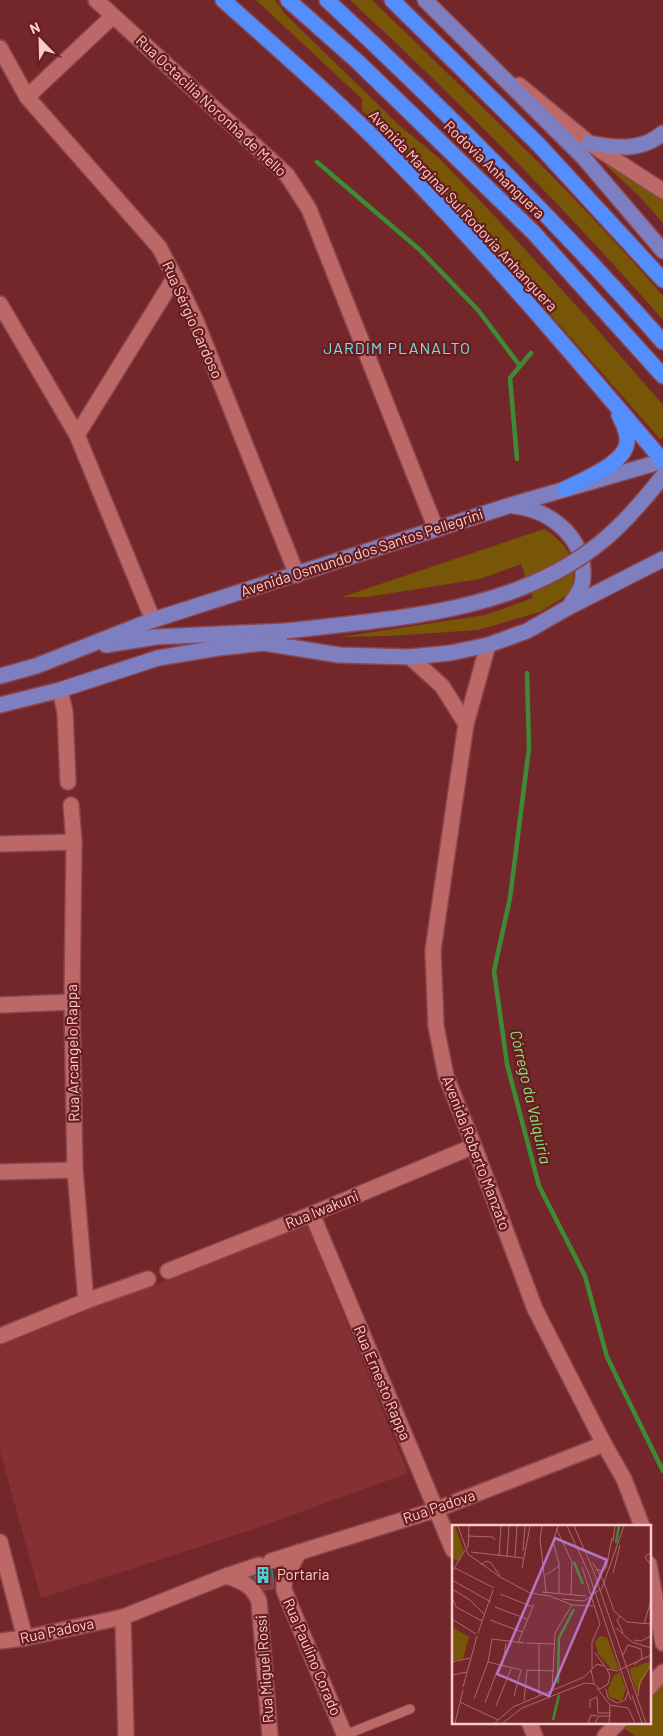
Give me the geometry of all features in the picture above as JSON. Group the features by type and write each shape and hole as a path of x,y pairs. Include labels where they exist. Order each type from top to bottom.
{"highway":[{"name":"Avenida Marginal Sul Rodovia Anhanguera","path":"223,0 328,93 392,156 477,247 614,402 663,461"},
{"name":"Rodovia Anhanguera","path":"288,0 358,62 533,232 663,376"},
{"name":"Rodovia Anhanguera","path":"327,0 461,129 527,196 663,342"},
{"path":"392,0 538,144 663,280"},
{"path":"565,489 610,465 623,454 628,442 625,427 614,402"}],"main road":[{"path":"425,0 583,158 663,251"},
{"path":"589,143 612,148 625,148 641,145 663,133"},
{"name":"Avenida Osmundo dos Santos Pellegrini","path":"0,676 36,666 153,620 511,505 663,461"},
{"path":"218,648 286,631 410,616 468,605 512,592 542,580 600,543 624,522 663,476"},
{"path":"511,505 545,514 575,542 581,556 583,568 581,586 568,607"},
{"path":"0,705 60,690 158,658 218,648 264,643 339,655 410,657 450,653 488,646 528,631 568,607 663,559"},
{"name":"Avenida Osmundo dos Santos Pellegrini","path":"65,654 155,637 286,631"}],"street":[{"name":"Rua Octacilia Noronha de Mello","path":"96,0 287,175 309,209 436,529"},
{"path":"27,97 113,16"},
{"name":"Rua Sérgio Cardoso","path":"0,48 27,97 159,247 196,321 297,574"},
{"path":"472,48 589,143 663,190"},
{"path":"77,435 175,277"},
{"path":"0,304 77,435 153,620"},
{"name":"Avenida Roberto Manzato","path":"488,646 466,724 432,950 436,1026 446,1076 535,1309 624,1479 642,1525"},
{"path":"410,657 442,686 466,724"},
{"path":"60,690 65,712 68,782"},
{"name":"Rua Arcangelo Rappa","path":"72,805 74,842 72,1002 75,1170 86,1301"},
{"path":"0,844 74,842"},
{"path":"0,1005 72,1002"},
{"name":"Rua Iwakuni","path":"168,1272 474,1146"},
{"path":"0,1172 75,1170"},
{"name":"Rua Ernesto Rappa","path":"312,1214 452,1548"},
{"path":"0,1336 86,1301 148,1279"},
{"name":"Rua Padova","path":"0,1641 26,1638 123,1617 226,1576 435,1510 604,1444"},
{"path":"0,1542 26,1638"},
{"name":"Rua Paulino Corado","path":"299,1552 267,1583 284,1590 345,1736"},
{"path":"650,1570 663,1643"},
{"path":"226,1576 243,1582 267,1583"},
{"name":"Rua Miguel Rossi","path":"267,1583 259,1601 270,1736"},
{"path":"123,1617 126,1736"},
{"path":"650,1687 663,1672"},
{"path":"530,1724 535,1736"},
{"path":"605,1736 616,1724"}],"lane":[{"path":"345,1736 410,1709"}],"shaded area":[{"path":"256,0 275,0 285,14 398,124 439,158 489,210 583,313 663,405 663,436 661,440 444,194 362,110 362,99"},
{"path":"350,0 372,0 557,182 629,257 663,296 663,320 511,156"},
{"path":"593,153 663,198 663,223 640,197"},
{"path":"544,529 566,548 570,555 573,581 572,592 540,612 478,630 340,637 485,615 533,598 521,564 480,579 367,597 342,597"},
{"path":"307,1225 408,1473 251,1530 41,1598 0,1451 0,1343"},
{"path":"663,1677 663,1736 635,1736 625,1729 617,1728 620,1724 650,1724 650,1692"}],"building":[{"path":"267,1569 272,1570 274,1588 263,1590 259,1579 254,1577 262,1574"}],"waterway":[{"path":"317,162 420,250 478,310 520,366"},
{"name":"Córrego da Valquiria","path":"517,459 510,378 531,353"},
{"name":"Córrego da Valquiria","path":"527,673 529,748 510,898 494,971 507,1064 539,1186 585,1276 607,1357 663,1471"}],"tunnel":[{"path":"260,1584 273,1582"}],"place":[{"name":"Portaria","path":"263,1575"}],"district":[{"name":"JARDIM PLANALTO","path":"397,348"}]}
